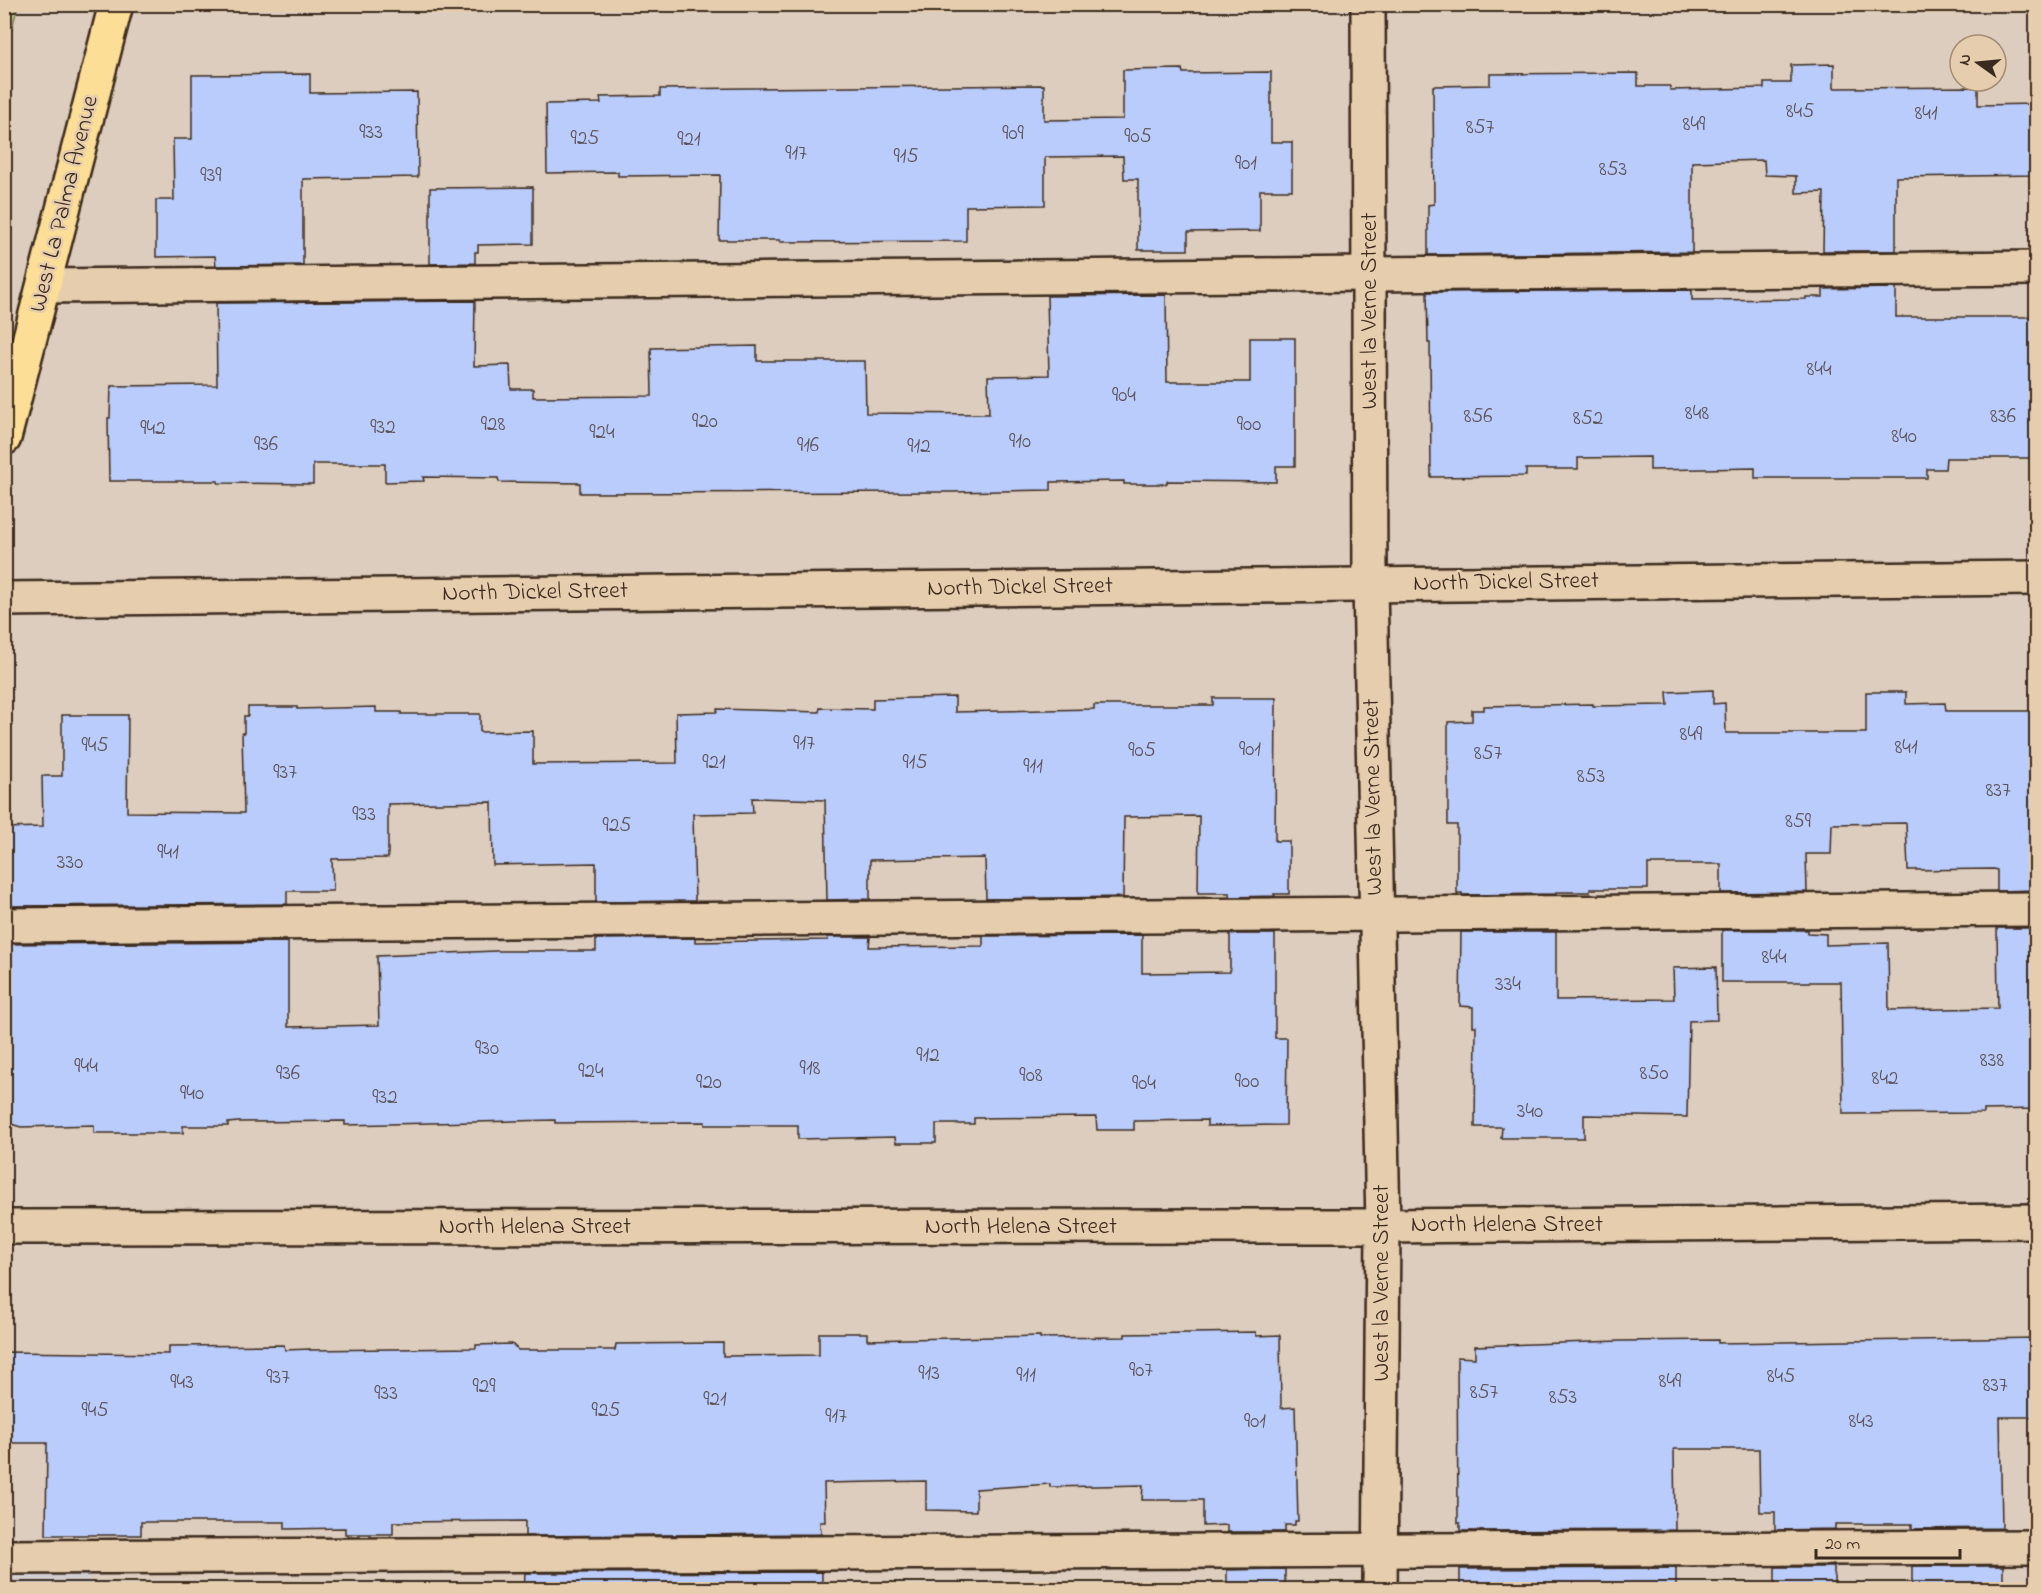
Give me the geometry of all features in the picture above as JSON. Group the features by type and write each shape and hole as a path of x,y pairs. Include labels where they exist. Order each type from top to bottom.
{"main road":[{"name":"West La Palma Avenue","path":"4,438 116,4"}],"street":[{"name":"West la Verne Street","path":"1368,4 1371,584 1383,1226 1380,1590"},
{"path":"44,286 2037,268"},
{"name":"North Dickel Street","path":"4,599 2037,578"},
{"path":"4,925 2037,909"},
{"name":"North Helena Street","path":"4,1227 1383,1226 2037,1221"},
{"path":"4,1557 2037,1547"}],"shaded area":[{"path":"5,1571 89,1571 89,1589 5,1590"}],"green space":[{"path":"4,5 18,5 5,56"}],"building":[{"path":"1834,64 1834,88 1948,87 1948,93 1978,93 1978,105 2037,104 2037,175 1896,177 1896,251 1823,251 1824,192 1796,193 1796,176 1765,175 1764,160 1692,162 1692,252 1428,255 1428,205 1434,204 1433,86 1490,85 1490,74 1638,73 1638,86 1670,86 1670,90 1764,88 1764,83 1791,83 1791,65"},
{"path":"1182,69 1183,73 1271,72 1271,142 1292,142 1292,190 1260,190 1260,231 1188,232 1188,250 1138,250 1138,179 1124,179 1123,156 1045,157 1045,205 966,206 966,241 719,240 720,175 618,176 618,172 547,173 546,104 601,103 600,97 660,96 660,89 1044,85 1044,120 1123,119 1123,70"},
{"path":"310,74 310,93 417,92 418,177 303,179 303,265 216,266 215,256 156,257 156,200 174,200 173,139 192,139 192,75"},
{"path":"533,187 533,244 478,245 478,252 475,252 475,263 430,264 430,188"},
{"path":"1896,288 1896,317 2037,317 2037,458 1946,458 1945,469 1927,469 1927,478 1755,478 1755,468 1650,470 1650,457 1578,458 1578,469 1526,469 1526,476 1431,477 1430,343 1428,343 1427,292 1692,290 1692,300 1806,299 1806,297 1823,297 1823,289"},
{"path":"1166,295 1167,382 1250,382 1250,338 1295,338 1295,466 1276,466 1276,482 1167,481 1167,484 1124,484 1124,481 1051,482 1051,490 952,492 580,493 580,483 499,482 498,478 423,477 424,481 385,482 385,464 313,464 313,484 109,481 108,418 110,418 111,386 217,385 216,303 475,301 474,366 510,365 511,389 533,389 533,397 652,396 651,348 757,346 757,361 865,361 866,413 989,414 988,376 1049,375 1047,296"},
{"path":"1713,690 1713,704 1725,703 1726,733 1866,733 1866,692 1906,692 1906,704 1945,703 1946,711 2037,711 2037,890 1997,891 1997,870 1994,869 1908,870 1906,823 1832,824 1831,854 1806,854 1807,892 1721,893 1721,864 1648,864 1648,889 1590,889 1590,892 1556,892 1556,894 1462,895 1462,893 1457,893 1457,825 1448,825 1448,722 1472,721 1472,710 1484,710 1484,706 1668,705 1667,692"},
{"path":"955,697 955,712 1094,709 1094,705 1213,705 1213,698 1276,698 1275,841 1289,841 1289,894 1230,897 1230,893 1198,893 1199,816 1124,817 1123,897 986,899 985,858 870,860 870,899 827,900 825,800 752,798 753,813 693,814 695,901 596,902 596,863 493,865 492,802 388,804 388,858 332,859 333,891 287,891 287,904 4,906 4,828 43,827 42,776 62,776 62,715 128,715 127,812 244,813 242,733 244,733 244,716 248,716 248,707 297,707 297,709 376,707 376,712 401,712 401,714 480,714 480,732 533,731 533,764 677,763 676,713 717,712 717,709 819,712 820,708 873,709 873,699"},
{"path":"1997,928 2037,928 2037,1109 1984,1110 1984,1113 1843,1114 1841,982 1722,982 1722,930 1808,930 1808,933 1826,934 1826,945 1888,943 1889,1010 1998,1008"},
{"path":"1461,932 1556,932 1556,1000 1674,999 1673,968 1716,967 1717,1020 1689,1021 1687,1117 1584,1115 1584,1138 1501,1138 1502,1127 1475,1127 1476,1026 1473,1026 1473,1007 1460,1006"},
{"path":"1230,934 1275,934 1275,1038 1287,1038 1286,1125 1207,1126 1207,1120 1134,1121 1134,1130 1097,1130 1096,1117 974,1118 974,1124 936,1124 936,1143 896,1143 895,1137 798,1139 798,1125 705,1125 705,1122 555,1123 555,1120 345,1125 345,1121 238,1122 228,1123 228,1126 183,1126 183,1133 94,1133 94,1125 21,1127 4,1122 4,944 288,942 288,1027 379,1025 377,956 495,951 596,951 596,939 695,938 695,942 870,937 869,947 983,946 983,936 1142,935 1142,973 1230,972"},
{"path":"1256,1332 1256,1336 1280,1335 1281,1408 1295,1407 1298,1521 1295,1521 1295,1525 1285,1525 1285,1532 1227,1532 1227,1525 1203,1526 1203,1500 1142,1500 1143,1485 1050,1487 1050,1484 976,1489 976,1511 926,1510 926,1481 824,1483 825,1522 820,1522 821,1534 525,1536 525,1521 393,1522 393,1534 345,1534 345,1528 285,1529 285,1522 141,1522 141,1535 46,1535 47,1443 4,1443 4,1352 169,1354 169,1346 284,1345 285,1350 310,1350 476,1348 476,1345 512,1344 518,1350 615,1350 616,1344 723,1343 723,1356 819,1355 819,1333 867,1333 867,1340 1040,1336 1040,1338 1125,1337 1125,1334"},
{"path":"2037,1338 2037,1417 2000,1417 2002,1528 1912,1529 1912,1524 1835,1524 1835,1529 1775,1530 1775,1512 1760,1512 1759,1449 1674,1449 1675,1530 1460,1531 1460,1523 1458,1523 1457,1357 1475,1358 1475,1346 1620,1341 1718,1340 1718,1343"},
{"path":"1912,1566 2003,1566 2003,1590 1912,1590"},
{"path":"1775,1567 1834,1567 1834,1590 1775,1590"},
{"path":"1676,1568 1676,1590 1460,1590 1460,1569"},
{"path":"1285,1569 1285,1590 1227,1590 1227,1570"},
{"path":"822,1572 822,1590 524,1590 525,1573"}]}
